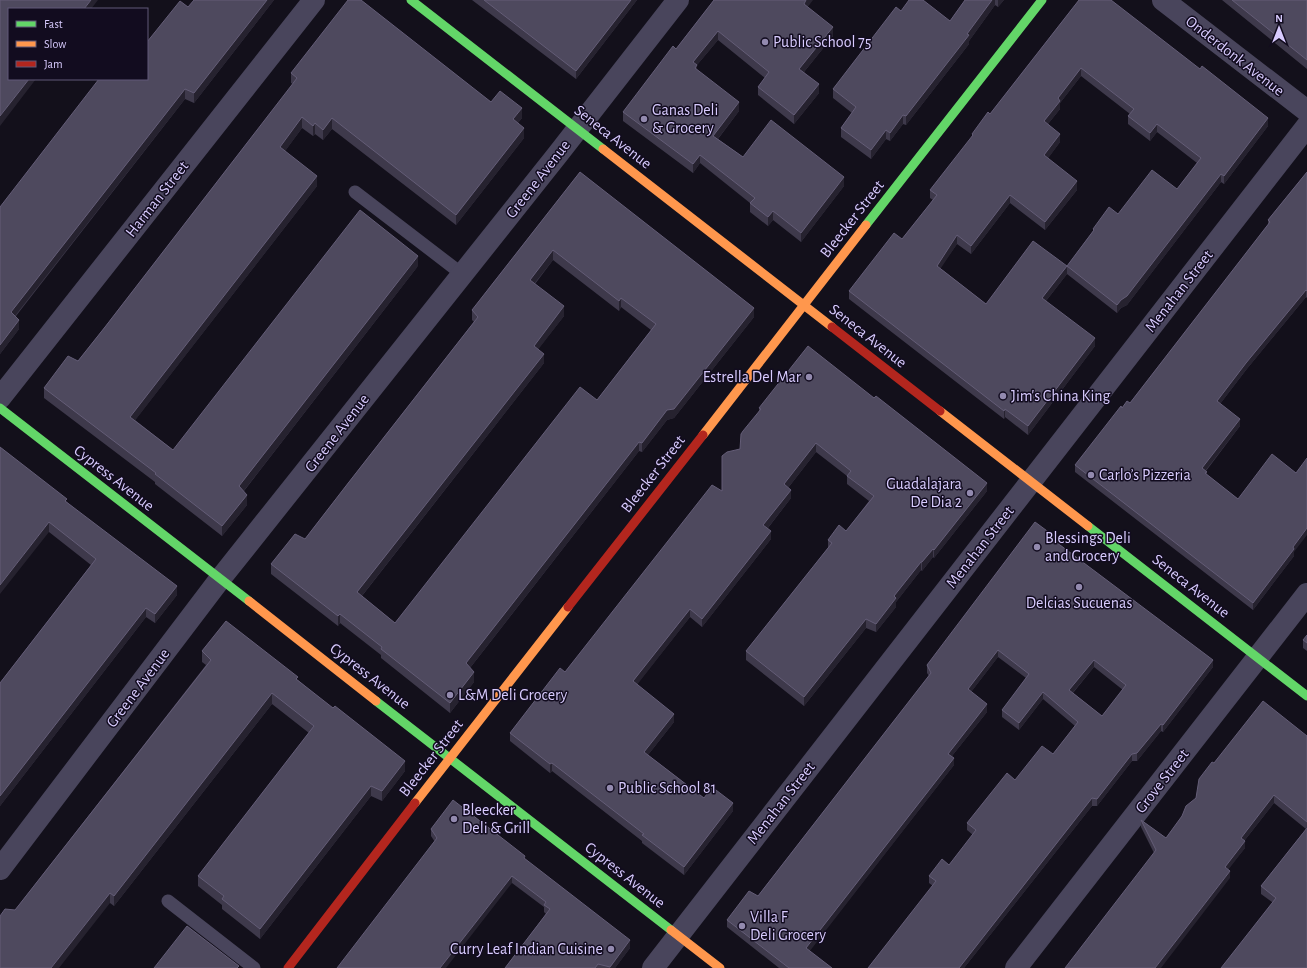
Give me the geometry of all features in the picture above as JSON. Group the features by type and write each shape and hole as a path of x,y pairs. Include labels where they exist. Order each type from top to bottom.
{"street":[{"name":"Harman Street","path":"0,398 314,0"},
{"name":"Seneca Avenue","path":"412,0 1307,696"},
{"name":"Greene Avenue","path":"0,869 220,579 578,129 678,0"},
{"name":"Bleecker Street","path":"288,968 450,758 1042,0"},
{"name":"Onderdonk Avenue","path":"1163,0 1307,111"},
{"name":"Menahan Street","path":"653,968 1307,126"},
{"name":"Cypress Avenue","path":"0,408 720,968"},
{"name":"Grove Street","path":"1016,968 1307,594"}],"lane":[{"path":"355,192 462,274"},
{"path":"168,901 254,968"}],"building":[{"path":"0,0 91,0 85,8 8,8 8,80 28,80 0,116"},
{"path":"194,0 267,0 194,93 185,89 11,312 19,320 0,345 0,207 98,80 148,80 148,41 180,1 188,7"},
{"path":"348,0 361,0 491,102 500,91 522,108 513,119 524,128 456,215 332,118 323,130 315,123 313,126 302,117 280,147 317,176 130,417 173,450 360,210 418,256 239,486 247,495 222,526 155,474 156,473 44,388 68,356 78,361 105,327 297,78 291,73"},
{"path":"484,0 631,0 576,71"},
{"path":"714,0 806,0 804,4 833,27 799,69 819,84 794,115 758,87 769,72 718,31 693,62 697,65 695,68 739,102 713,136 743,157 771,120 844,177 801,233 773,211 768,217 750,203 755,198 700,155 693,164 623,112 673,46 676,49"},
{"path":"909,0 923,0 950,21 965,0 992,0 967,34 969,35 906,116 903,115 890,133 886,130 871,150 841,128 856,107 833,89 896,7 901,11"},
{"path":"1079,0 1111,0 1200,69 1202,66 1268,118 1224,176 1221,174 1127,296 1117,305 1067,266 1042,298 1095,338 1028,426 1005,409 1004,411 849,291 894,233 902,239 937,195 930,190 973,135 972,134 988,112 990,114","holes":["1081,68 1134,109 1128,116 1150,133 1157,124 1201,158 1177,189 1152,170 1118,214 1109,207 1067,266 1033,241 986,304 937,266 957,235 971,246 1010,195 1045,222 1077,181 1044,155 1060,134 1044,121 1060,101 1058,98"]},
{"path":"1232,0 1307,0 1307,60"},
{"path":"580,172 754,308 674,409 667,410 642,443 639,442 466,663 474,672 450,703 381,649 382,647 340,614 338,616 271,564 295,534 305,539 478,317 472,310","holes":["553,250 619,301 621,298 656,324 597,400 580,387 395,623 357,592 544,354 534,346 564,306 530,280"]},
{"path":"1307,172 1307,291 1306,290 1246,363 1217,401 1240,419 1202,468 1207,472 1205,473 1238,499 1272,454 1296,473 1307,458 1307,528 1293,547 1294,549 1253,603 1075,465 1121,406 1122,408 1127,401 1130,403 1270,222 1268,220"},
{"path":"808,346 874,398 876,396 987,483 934,550 933,549 921,562 894,596 896,598 876,624 866,619 804,697 746,651 832,543 828,540 839,525 846,531 874,496 847,476 851,471 816,443 784,484 791,490 763,525 771,531 702,619 690,609 633,681 674,714 644,752 704,798 712,787 733,803 684,867 552,763 550,764 510,733 560,668 565,672 712,485 722,491 722,456 727,452 740,449 741,434 761,409 759,408"},
{"path":"0,447 67,499 65,501 177,586 155,614 146,608 0,796 0,683 96,559 49,522 0,585"},
{"path":"1035,522 1058,539 1056,542 1213,660 1163,725 1161,724 1137,753 1132,754 1097,799 1092,798 959,968 868,968 936,881 929,876 942,859 949,865 976,830 967,823 1007,773 1015,780 1042,746 1053,754 1078,722 1043,692 1019,723 1002,710 1029,674 998,650 968,689 987,704 948,754 954,758 806,948 832,968 789,968 727,920 749,891 758,896 931,673 927,665","holes":["1094,660 1126,685 1102,716 1069,690"]},
{"path":"226,621 298,677 296,679 333,708 335,706 405,761 382,791 371,786 260,929 222,899 224,896 198,876 314,726 272,693 114,896 110,893 51,968 0,968 0,916 5,909 15,910 211,660 202,651"},
{"path":"1307,635 1307,643 1303,640"},
{"path":"1263,701 1307,736 1307,822 1274,795 1241,838 1245,841 1225,867 1230,871 1155,968 1065,968 1156,850 1141,820 1166,838 1182,816 1186,806 1196,798 1199,779 1212,762 1214,763"},
{"path":"453,800 525,856 524,858 630,940 610,967 598,964 595,968 505,968 550,909 544,905 546,902 512,876 440,968 337,968 437,838 431,829"},
{"path":"1307,828 1307,968 1221,968 1276,898 1261,886"},
{"path":"187,926 239,966 237,968 154,968"}],"traffic: fast":[{"path":"411,0 603,149"},
{"path":"866,225 1042,0"},
{"path":"0,408 249,601"},
{"path":"1088,526 1307,696"},
{"path":"376,701 671,930"}],"traffic: slow":[{"path":"603,149 832,327"},
{"path":"703,435 866,225"},
{"path":"940,411 1088,526"},
{"path":"249,601 376,701"},
{"path":"415,803 568,607"},
{"path":"671,930 720,968"}],"traffic: jam":[{"path":"832,327 940,411"},
{"path":"568,607 703,435"},
{"path":"288,968 415,803"}],"place":[{"name":"Public School 75","path":"765,42"},
{"name":"Ganas Deli & Grocery","path":"644,119"},
{"name":"Estrella Del Mar","path":"809,377"},
{"name":"Jim's China King","path":"1003,396"},
{"name":"Carlo’s Pizzeria","path":"1091,475"},
{"name":"Guadalajara De Dia 2","path":"970,493"},
{"name":"Blessings Deli and Grocery","path":"1037,547"},
{"name":"Delcias Sucuenas","path":"1079,587"},
{"name":"L&M Deli Grocery","path":"450,695"},
{"name":"Public School 81","path":"610,788"},
{"name":"Bleecker Deli & Grill","path":"454,819"},
{"name":"Villa F Deli Grocery","path":"742,926"},
{"name":"Curry Leaf Indian Cuisine","path":"611,949"}]}
